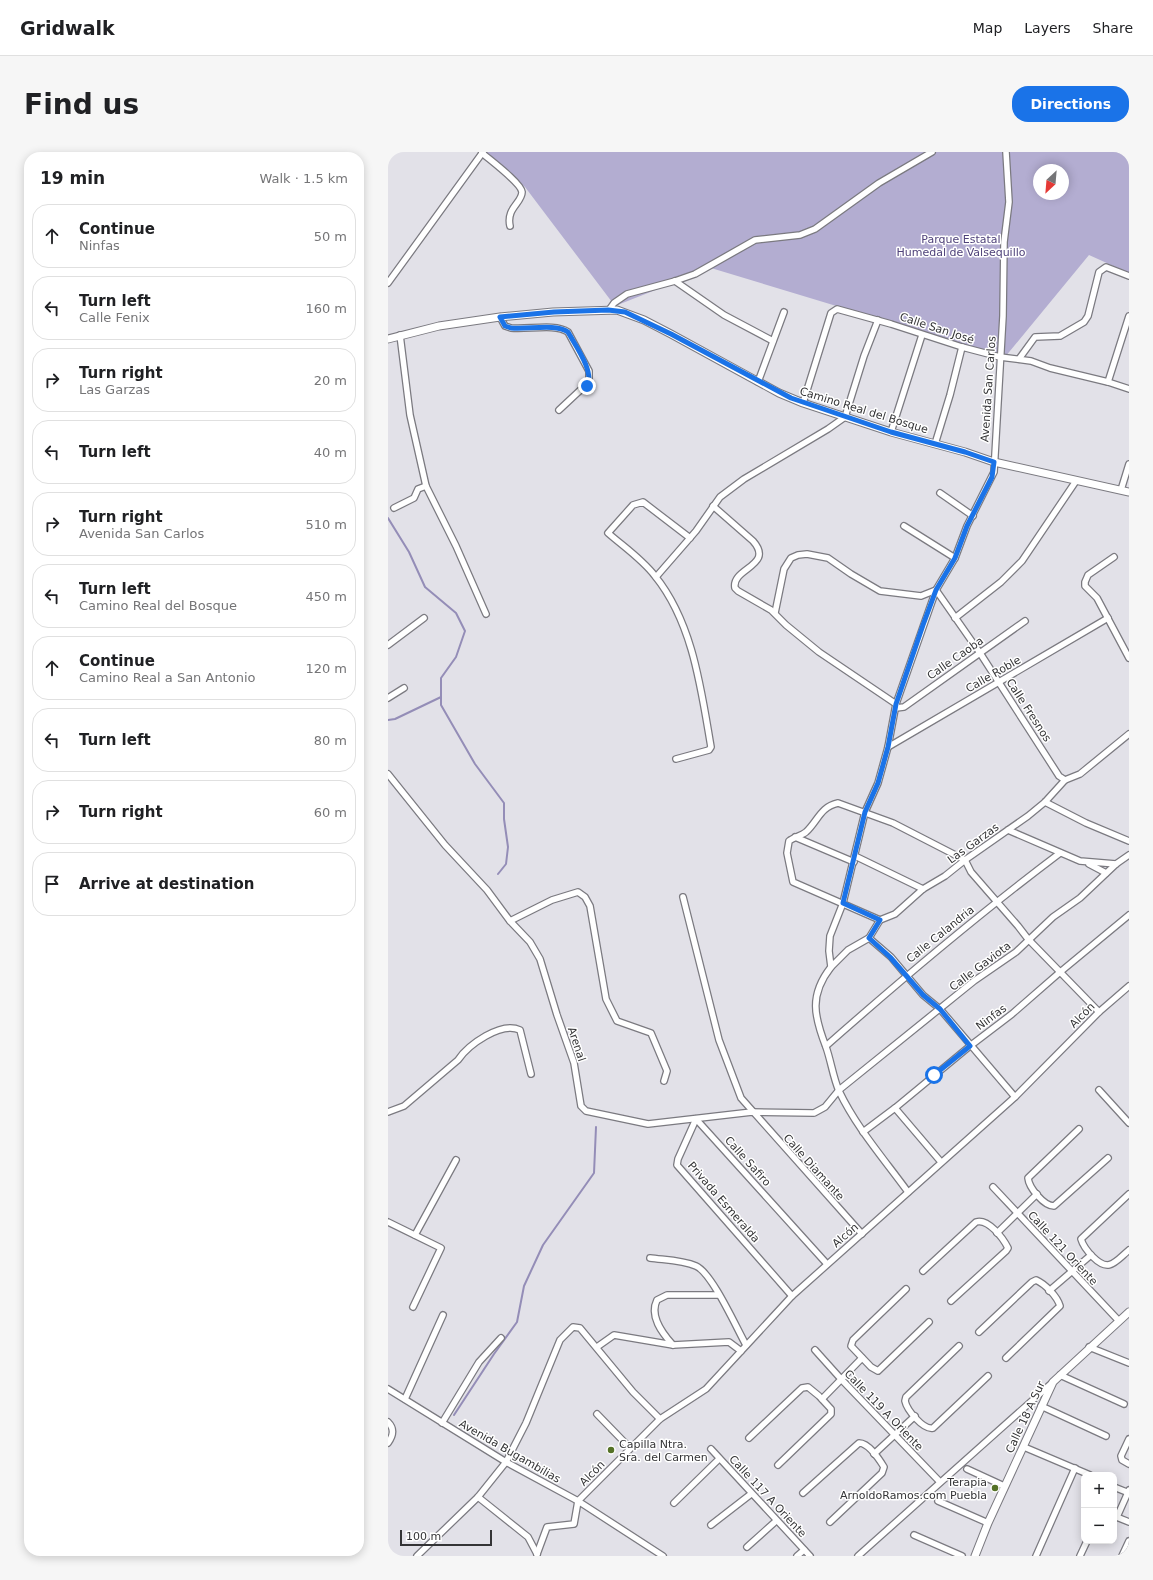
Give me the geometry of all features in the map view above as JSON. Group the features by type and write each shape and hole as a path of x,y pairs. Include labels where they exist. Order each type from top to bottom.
{"street":[{"path":"608,310 627,294 675,281 710,266 755,240 806,234 879,183 932,152"},
{"name":"Avenida San Carlos","path":"831,967 829,943 843,903 865,812 878,783 888,747 896,706 936,590 955,558 972,516 992,477 1000,357 1004,242 1009,202 1006,152"},
{"path":"388,283 483,153 516,183 521,190 522,194 510,214 510,226"},
{"path":"1019,359 1035,336 1056,337 1084,322 1088,316 1099,272 1102,269 1106,267 1129,276"},
{"path":"675,281 724,315 773,340"},
{"name":"Camino Real del Bosque","path":"388,339 439,326 500,317 608,310 625,312 644,320 779,394 803,403 891,432 994,462 1129,492"},
{"name":"Calle San José","path":"803,403 832,311 841,310 878,320 962,348 1000,357 1019,359 1108,382 1129,389"},
{"path":"758,382 784,312"},
{"path":"1108,382 1129,316"},
{"path":"500,317 505,326 511,328 556,328 564,329 568,332 589,371 589,382 559,410"},
{"path":"656,578 690,538 720,497 744,479 845,417 864,356 878,320"},
{"path":"400,335 410,415 426,486 456,546 486,614"},
{"path":"891,432 922,335"},
{"path":"935,444 962,348"},
{"path":"1121,490 1129,464"},
{"path":"955,618 1001,582 1022,561 1076,480"},
{"path":"394,508 414,498 418,489 426,486"},
{"path":"940,493 972,516"},
{"path":"676,759 709,750 711,747 701,690 677,610 656,578 639,559 608,533 633,505 643,502 690,538"},
{"path":"713,506 748,536 758,548 758,560 737,578 735,588 744,596 775,614 786,626 819,652 896,706"},
{"path":"904,526 955,558"},
{"path":"775,614 784,569 791,558 798,555 807,554 828,558 880,591 921,596 936,590"},
{"path":"1114,557 1085,578 1085,586 1097,598 1129,658"},
{"name":"Calle Fresnos","path":"936,590 980,653 1059,776 1065,780"},
{"path":"388,645 424,618"},
{"name":"Calle Roble","path":"888,747 1108,618"},
{"name":"Calle Caoba","path":"896,706 904,707 1025,621"},
{"path":"388,698 404,688"},
{"name":"Las Garzas","path":"880,920 895,914 923,889 939,880 1008,830 1045,802 1065,780 1069,780 1080,774 1129,734"},
{"name":"Arenal","path":"388,774 445,845 487,890 510,920 530,942 540,959 574,1063 581,1106 586,1111 648,1124 752,1112 814,1113 825,1107 839,1090"},
{"path":"1045,802 1086,823 1129,841"},
{"path":"908,1192 863,1132 839,1090 826,1046 819,1032 815,1009 820,982 831,967 848,950 869,938 880,920 793,882 786,848 789,841 805,832 819,814 830,805 838,803 893,823 965,860 972,872 1028,940 1099,1012"},
{"path":"1008,830 1087,863 1106,873"},
{"path":"795,837 854,859 923,889"},
{"name":"Calle Calandria","path":"826,1046 906,975 996,901 1060,853"},
{"name":"Calle Gaviota","path":"839,1090 974,981 1016,952 1028,940 1080,898 1116,864 1129,855"},
{"path":"1087,863 1116,864"},
{"path":"510,920 552,900 578,892 585,897 590,906 606,999 617,1021 651,1033 667,1071 664,1081"},
{"name":"Calle Diamante","path":"683,897 719,1040 736,1089 752,1112 862,1234"},
{"name":"Ninfas","path":"863,1132 896,1108 970,1046 1012,1014 1059,972 1129,915"},
{"path":"869,938 890,957 923,995 940,1009 1014,1097"},
{"name":"Alcón","path":"578,1501 660,1419 706,1388 792,1296 1014,1097 1099,1012 1129,986"},
{"path":"388,1112 404,1106 458,1060 474,1042 506,1028 520,1030 531,1074"},
{"path":"1099,1090 1129,1123"},
{"path":"896,1108 941,1162"},
{"name":"Calle Safiro","path":"696,1119 827,1264"},
{"name":"Privada Esmeralda","path":"696,1119 678,1159 677,1165 792,1296"},
{"path":"1079,1129 1028,1178 1029,1183 1037,1194 1048,1205 1054,1206 1108,1158"},
{"path":"415,1235 456,1160"},
{"name":"Calle 121 Oriente","path":"993,1188 1119,1321"},
{"path":"997,1233 1037,1194"},
{"path":"1129,1194 1081,1239 1082,1244 1091,1255 1100,1264 1106,1266 1112,1265 1129,1250"},
{"path":"923,1271 976,1222 980,1221 985,1223 997,1233 1008,1248 1006,1251 951,1301"},
{"path":"388,1222 441,1248 412,1307"},
{"path":"1049,1291 1091,1255"},
{"path":"650,1258 683,1262 701,1269 712,1282 746,1345"},
{"path":"979,1332 1032,1282 1036,1280 1041,1282 1058,1301 1060,1306 1006,1358"},
{"path":"906,1289 852,1340 851,1346 874,1370 881,1369 929,1322"},
{"path":"673,1345 658,1325 655,1309 657,1300 667,1295 718,1295"},
{"name":"Calle 18 A Sur","path":"975,1556 1004,1486 1024,1447 1053,1382 1089,1347 1129,1312"},
{"path":"405,1399 443,1315"},
{"path":"417,1556 478,1497 506,1462 526,1423 560,1340 568,1330 576,1326 580,1328 633,1392 660,1419"},
{"path":"597,1347 614,1335 673,1345 729,1342 741,1351"},
{"path":"442,1423 480,1362 501,1338"},
{"path":"959,1346 906,1397 906,1405 915,1416 926,1427 933,1428 988,1376"},
{"path":"1089,1347 1129,1364"},
{"name":"Calle 119 A Oriente","path":"815,1350 940,1482"},
{"path":"822,1399 862,1358"},
{"path":"1060,1375 1124,1404"},
{"path":"860,1555 1053,1382"},
{"path":"749,1438 802,1388 812,1389 831,1409 829,1417 778,1465"},
{"name":"Avenida Bugambilias","path":"388,1389 506,1462 578,1501 663,1556"},
{"path":"1041,1406 1106,1436"},
{"path":"597,1414 630,1448"},
{"path":"874,1454 915,1416"},
{"path":"388,1422 393,1430 392,1436 388,1443"},
{"path":"1129,1440 1121,1456 1122,1460 1129,1464"},
{"path":"803,1493 856,1444 861,1442 874,1454 884,1467 882,1473 830,1522"},
{"path":"1024,1447 1084,1472"},
{"name":"Calle 117 A Oriente","path":"711,1449 750,1494 810,1556"},
{"path":"674,1503 719,1459"},
{"path":"967,1468 1004,1486"},
{"path":"1036,1556 1075,1468"},
{"path":"1117,1487 1129,1492 1117,1514"},
{"path":"711,1525 750,1494"},
{"path":"478,1497 528,1537 537,1554 548,1527 574,1524 578,1501"},
{"path":"938,1501 988,1523"},
{"path":"1117,1516 1129,1522"},
{"path":"747,1547 776,1521"},
{"path":"914,1535 962,1556"},
{"path":"1122,1556 1129,1541"},
{"path":"1080,1556 1086,1544"},
{"path":"797,1556 804,1550"}],"green space":[{"name":"Parque Estatal Humedal de Valsequillo","path":"481,152 1129,152 1129,273 1089,255 1005,357 711,268 615,306 525,187"}],"waterway":[{"path":"388,518 409,552 425,587 456,613 465,631 456,657 441,678 441,705 475,764 504,803 504,819 508,847 506,864 498,874"},
{"path":"388,720 395,719 441,697"},
{"path":"454,1415 517,1322 524,1286 543,1245 594,1173 596,1127"}],"place":[{"name":"Capilla Ntra. Sra. del Carmen","path":"611,1450"},
{"name":"Terapia ArnoldoRamos.com Puebla","path":"995,1488"}],"route":[{"path":"587,386 589,382 589,371 568,332 564,329 556,328 511,328 505,326 500,317 554,312 617,310 625,312 671,334 779,394 891,432 965,452 994,462 992,477 967,526 959,550 936,590 923,625 896,704 888,747 874,795 865,812 843,903 880,920 869,938 887,953 923,995 940,1009 970,1046 934,1075"}]}
